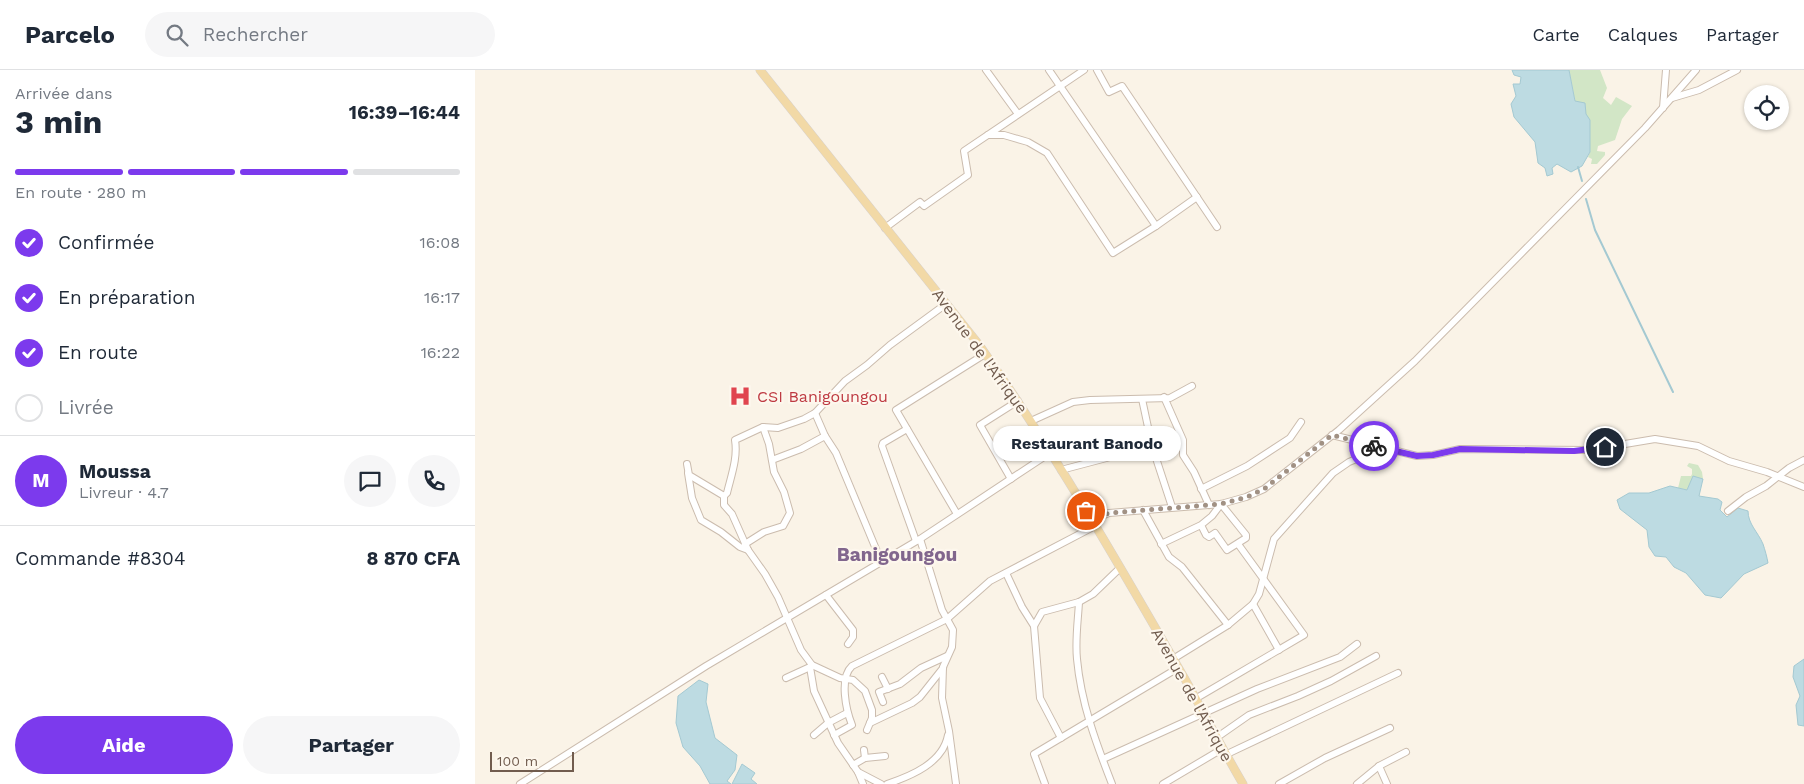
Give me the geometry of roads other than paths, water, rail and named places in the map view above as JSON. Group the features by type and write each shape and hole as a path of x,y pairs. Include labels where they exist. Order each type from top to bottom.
{"main road":[{"name":"Avenue de l'Afrique","path":"761,70 985,354 1031,421 1120,568 1243,784"}],"street":[{"path":"986,70 1018,114"},
{"path":"1049,70 1156,226"},
{"path":"885,228 920,202 924,206 968,175 964,151 1084,70"},
{"path":"1097,70 1109,92 1123,86 1217,227"},
{"path":"1663,108 1666,70"},
{"path":"834,735 852,725 847,713 845,690 848,669 947,619 991,581 1109,513 1221,504 1247,497 1264,489 1332,435 1415,361 1553,222 1697,70"},
{"path":"1671,98 1699,90 1737,70"},
{"path":"988,135 1004,135 1028,142 1047,152 1113,252 1156,226 1197,196"},
{"path":"880,784 859,772 834,735 814,691 811,666 801,650 788,617 771,584 746,547 732,514 724,505 724,496 727,493 733,468 735,440 763,428 778,428 815,413 845,381 867,365 889,345 946,304"},
{"path":"957,514 897,410 985,354"},
{"path":"1031,421 1073,402 1170,398 1192,386"},
{"path":"1164,397 1183,440 1183,455 1194,472 1209,505"},
{"path":"1142,399 1152,446 1172,507"},
{"path":"1011,479 980,425 1018,402"},
{"path":"815,413 825,436 836,453 881,561"},
{"path":"1201,489 1247,466 1290,438 1301,422"},
{"path":"687,464 692,498 701,520 721,532 740,547 746,547 764,532 783,526 790,513 784,492 774,472 769,444 763,428"},
{"path":"907,429 890,438 882,445 942,610 953,630 953,639 943,668 942,698 949,731 956,784"},
{"path":"1332,435 1417,456 1433,455 1460,449 1589,450 1655,439 1698,446 1729,461 1779,476 1804,487"},
{"path":"772,460 801,449 825,436"},
{"path":"1061,470 1152,446"},
{"path":"1173,659 1228,625 1253,604 1259,594 1273,539 1333,473 1349,462 1384,448"},
{"path":"520,784 706,666 918,540 1050,453"},
{"path":"1728,511 1789,468 1804,460"},
{"path":"688,473 724,496"},
{"path":"1161,544 1201,525 1212,516 1221,504"},
{"path":"1201,525 1206,536 1209,537 1215,534 1227,550 1246,538 1246,535 1221,504"},
{"path":"1143,510 1169,557 1182,567 1228,625"},
{"path":"1195,699 1304,635 1238,544"},
{"path":"1034,626 1042,612 1079,602 1093,594 1120,568"},
{"path":"1006,573 1022,607 1034,626 1040,698 1061,738"},
{"path":"825,595 853,630 853,637 848,644"},
{"path":"1079,602 1076,634 1077,659 1089,721 1112,784"},
{"path":"1253,604 1279,650"},
{"path":"1103,759 1257,689 1340,657 1357,644"},
{"path":"883,702 879,692 901,684 921,668 947,656"},
{"path":"1216,738 1249,715 1331,681 1376,656"},
{"path":"786,678 811,666 830,674 853,680 861,687 869,699 872,710 867,730"},
{"path":"870,723 912,703 920,697 943,668"},
{"path":"1045,784 1034,754 1178,668"},
{"path":"1163,784 1224,752 1398,673"},
{"path":"882,677 888,689"},
{"path":"814,735 828,723 847,713"},
{"path":"1279,784 1332,754 1390,728"},
{"path":"887,784 915,774 935,758 945,746 949,731"},
{"path":"864,750 865,758"},
{"path":"1357,784 1379,766 1406,752"},
{"path":"853,765 865,758 885,756"},
{"path":"1379,766 1387,784"},
{"path":"859,772 863,784"}],"water":[{"path":"1512,70 1569,70 1575,101 1585,103 1586,114 1590,120 1590,152 1582,166 1571,172 1557,164 1552,168 1553,174 1547,176 1545,168 1538,163 1535,142 1514,117 1511,104 1516,96 1513,84 1520,84 1521,77 1514,75"},
{"path":"1693,476 1703,479 1699,496 1718,499 1722,502 1720,510 1727,517 1738,508 1748,511 1751,524 1763,544 1767,558 1768,563 1744,574 1721,598 1705,595 1686,573 1674,567 1666,557 1655,556 1649,547 1647,530 1620,509 1617,500 1629,493 1649,493 1670,486 1687,490"},
{"path":"1804,659 1804,726 1798,725 1796,705 1800,696 1793,677 1794,666"},
{"path":"699,680 708,684 706,702 715,738 737,755 735,770 727,781 731,784 710,784 700,766 683,747 676,723 678,696"},
{"path":"742,764 755,773 751,779 757,784 732,784"}],"waterway":[{"path":"1578,167 1582,181"},
{"path":"1586,199 1595,230 1673,392"}],"place":[{"name":"CSI Banigoungou","path":"740,396"},
{"name":"Restaurant Banodo","path":"1086,511"}],"district":[{"name":"Banigoungou","path":"897,554"}]}
